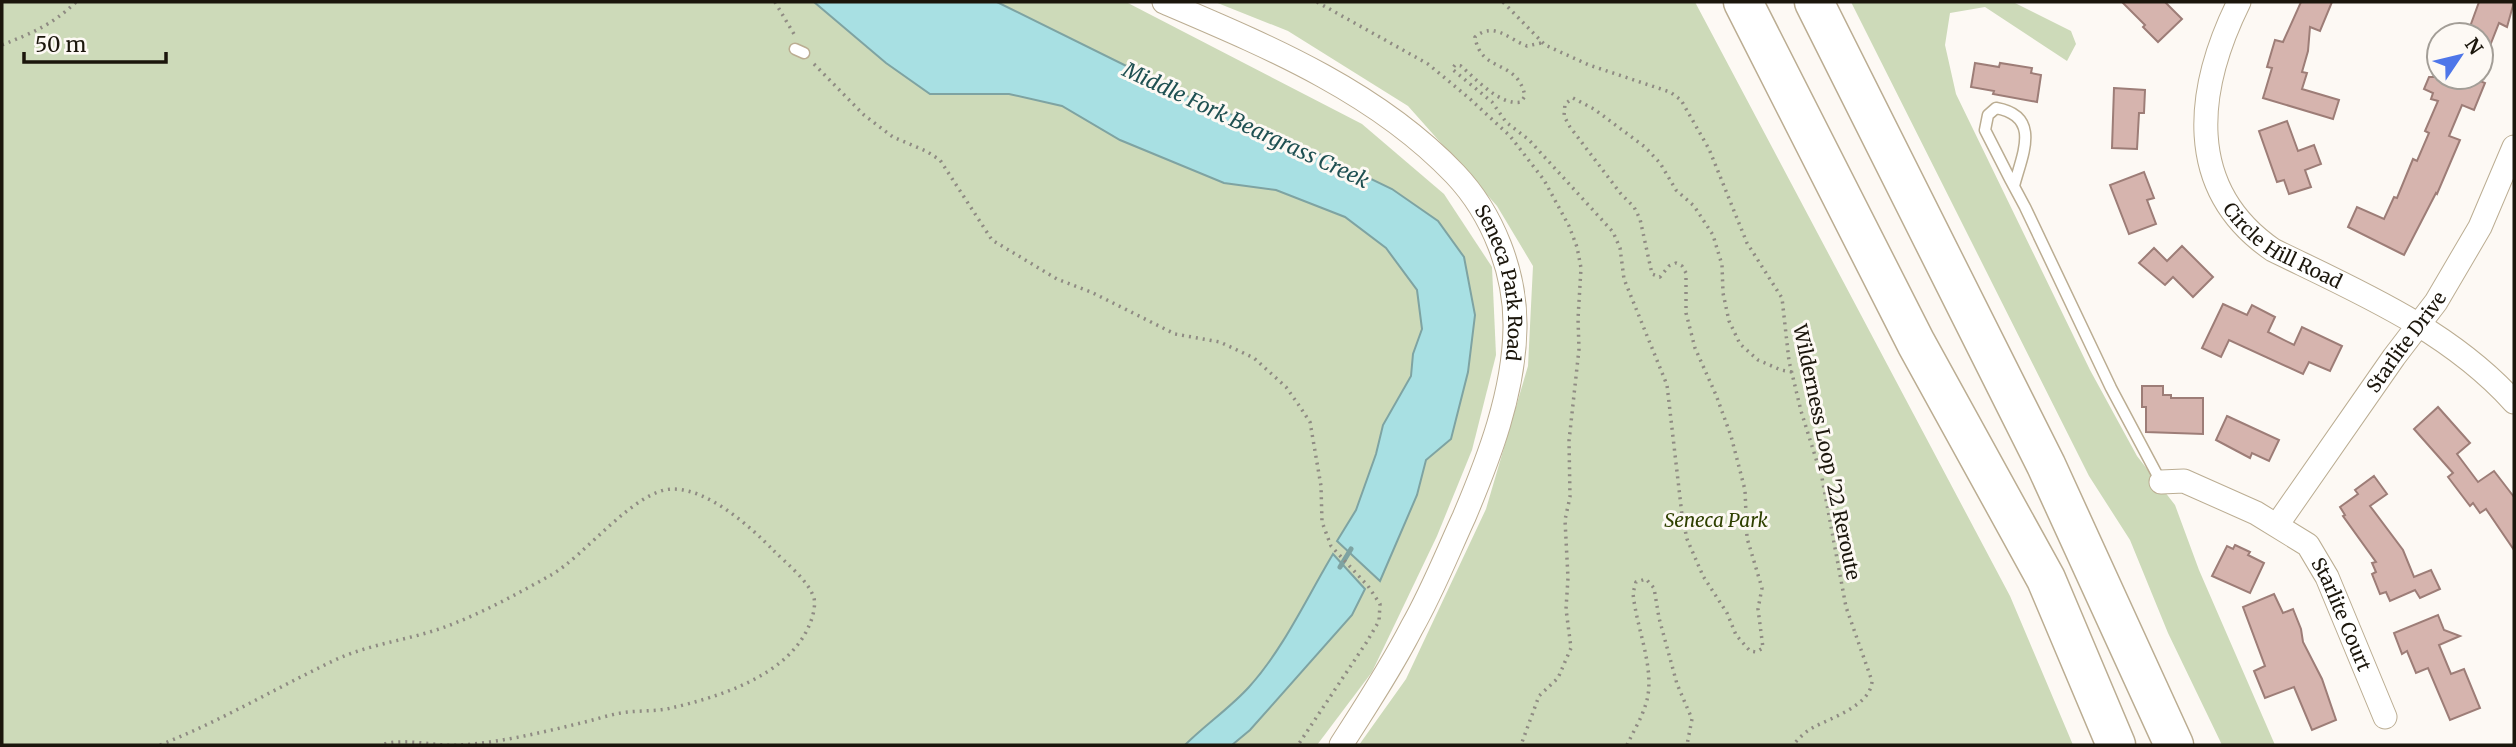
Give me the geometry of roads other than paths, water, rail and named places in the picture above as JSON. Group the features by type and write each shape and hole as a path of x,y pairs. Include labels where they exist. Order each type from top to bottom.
{"highway":[{"path":"1743,2 1916,343 2046,579 2116,745"},
{"path":"1814,2 2046,465 2174,745"}],"street":[{"name":"Seneca Park Road","path":"1164,2 1304,65 1366,102 1412,135 1455,174 1481,210 1502,253 1510,282 1515,327 1513,356 1501,413 1480,479 1413,626 1341,745"},
{"name":"Circle Hill Road","path":"2239,2 2220,44 2210,76 2205,114 2208,155 2221,192 2243,225 2273,250 2420,324 2491,378 2514,402"},
{"name":"Starlite Drive","path":"2277,525 2394,357 2436,302 2474,239 2514,147"},
{"name":"Starlite Court","path":"2161,482 2184,481 2256,513 2308,545 2321,566 2385,717"}],"lane":[{"path":"2014,186 2027,138 2022,119 2009,110 1996,108 1988,115 1985,130 2111,388 2161,482"}],"water":[{"path":"814,2 997,2 1187,96 1278,134 1392,189 1438,221 1464,257 1475,315 1468,372 1451,439 1426,460 1417,495 1380,581 1337,541 1356,510 1376,454 1383,425 1411,376 1413,354 1422,329 1417,290 1386,248 1345,217 1276,190 1224,183 1120,140 1062,106 1009,94 930,94 886,63"},
{"path":"1333,554 1365,589 1352,615 1250,730 1232,745 1185,745 1242,695 1262,672 1284,640"}],"waterway":[{"name":"Middle Fork Beargrass Creek","path":"1340,567 1351,549"}],"park label":[{"name":"Seneca Park","path":"1716,520"}]}
